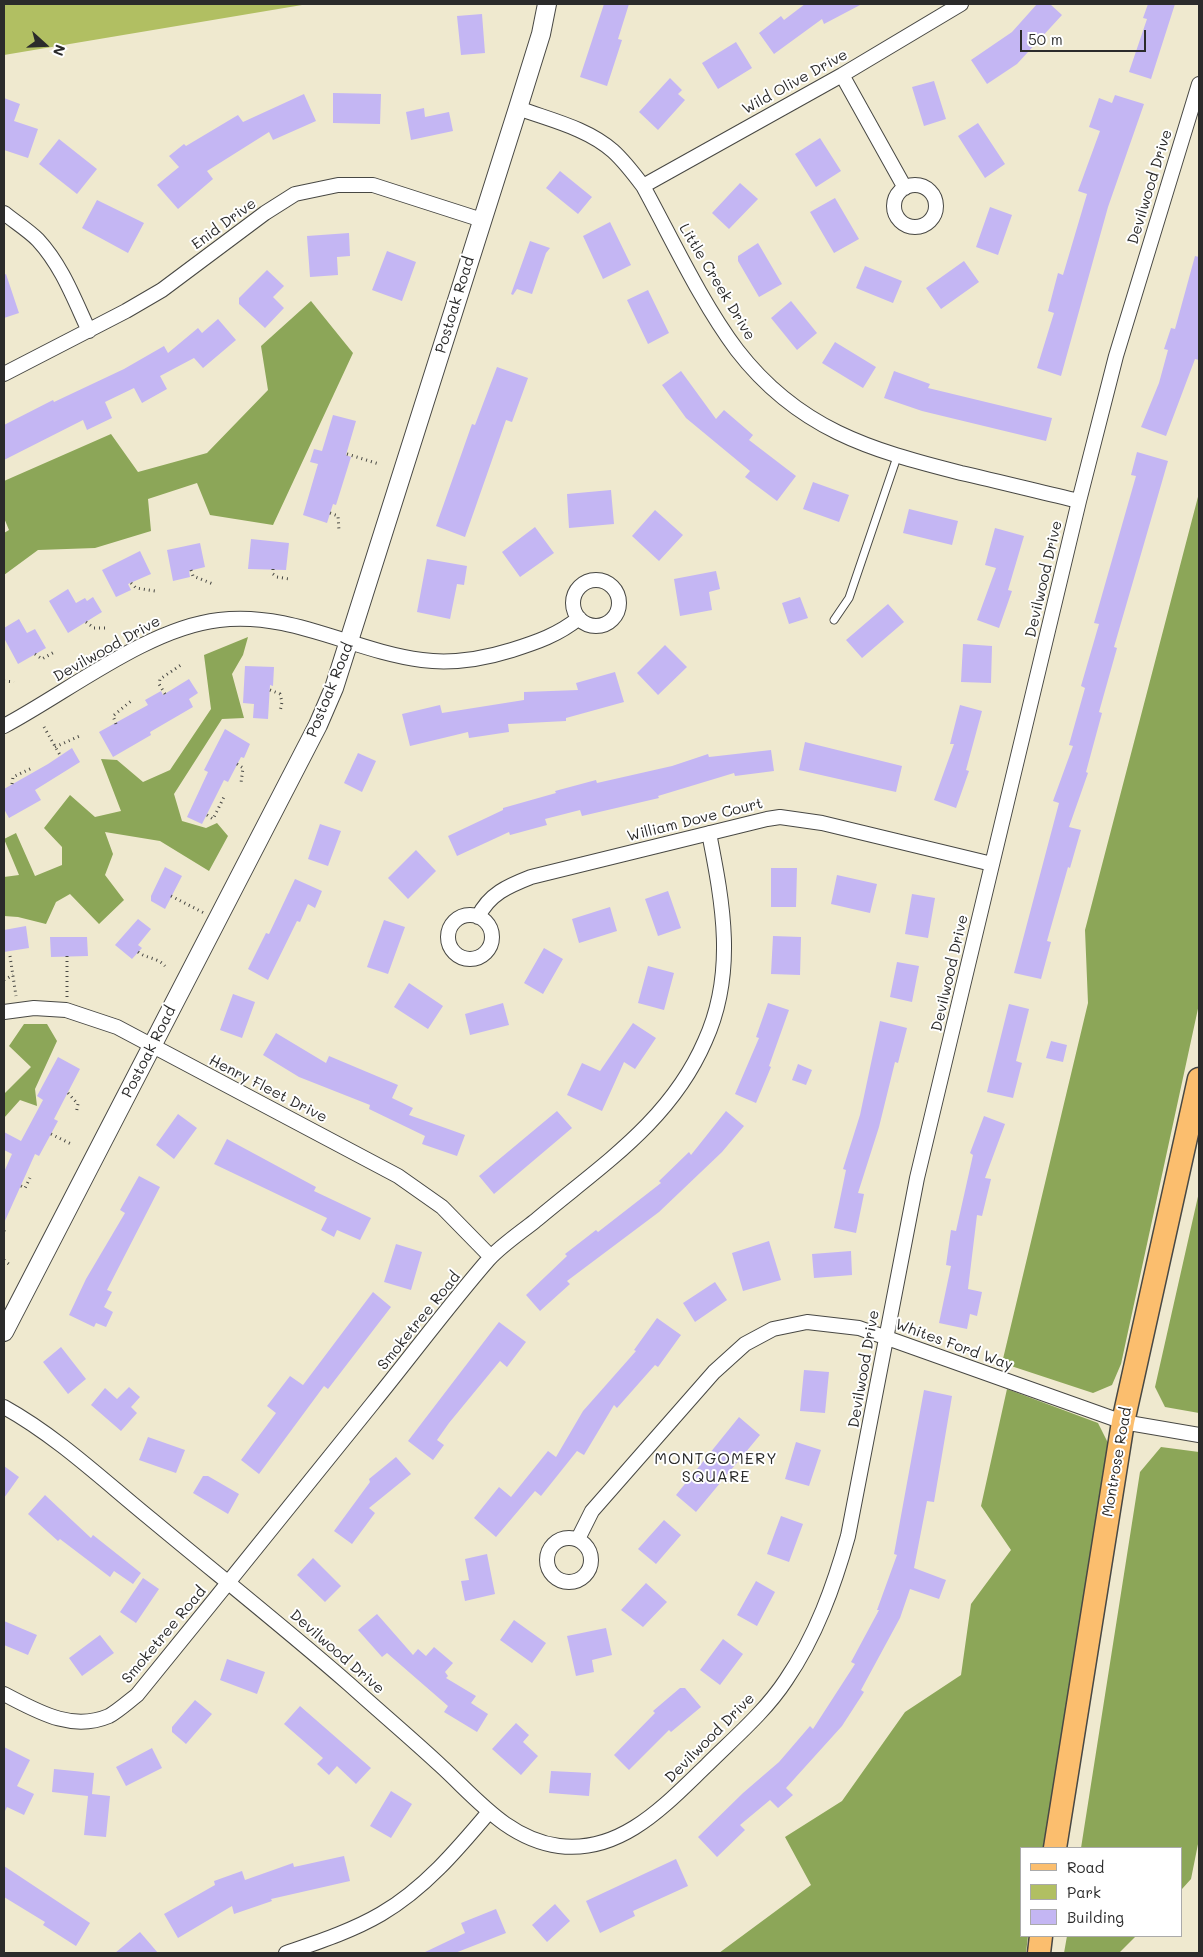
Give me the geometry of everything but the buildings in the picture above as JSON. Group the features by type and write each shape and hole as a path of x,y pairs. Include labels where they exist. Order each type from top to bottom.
{"main road":[{"name":"Montrose Road","path":"1055,1847 1123,1422 1199,1079"},
{"path":"1039,1953 1041,1937"}],"street":[{"name":"Postoak Road","path":"4,1332 318,726 350,642 541,34 547,4"},
{"name":"Wild Olive Drive","path":"643,186 842,75 961,4"},
{"path":"842,75 906,188"},
{"name":"Devilwood Drive","path":"4,1407 60,1445 320,1658 442,1766 489,1812 508,1828 529,1838 548,1844 572,1847 607,1841 628,1832 663,1807 769,1702 786,1680 822,1614 837,1575 848,1536 917,1178 1079,501 1116,356 1199,84"},
{"name":"Little Creek Drive","path":"518,108 582,131 612,150 643,186 716,318 738,350 763,379 798,410 843,436 897,457 1079,501"},
{"name":"Enid Drive","path":"4,374 89,331 162,290 265,213 295,194 316,188 355,184 373,185 482,220"},
{"path":"4,213 36,238 51,255 64,276 89,331"},
{"name":"Devilwood Drive","path":"4,726 143,645 172,631 198,623 219,620 262,619 284,622 350,642 423,660 467,660 549,638 565,630 579,618"},
{"name":"William Dove Court","path":"478,917 492,896 507,886 531,878 767,819 801,819 992,864"},
{"name":"Smoketree Road","path":"4,1694 44,1714 72,1723 86,1722 110,1715 137,1695 491,1257 647,1127 673,1098 692,1070 715,1014 723,975 726,950 724,915 709,833"},
{"name":"Henry Fleet Drive","path":"4,1012 34,1008 66,1010 105,1021 398,1176 442,1208 491,1257"},
{"name":"Whites Ford Way","path":"578,1539 592,1511 714,1372 744,1344 773,1329 806,1322 859,1328 1123,1422 1199,1435"},
{"path":"286,1953 339,1934 382,1913 414,1890 453,1855 489,1812"}],"lane":[{"path":"834,620 849,598 897,457"}],"path":[{"path":"347,454 379,464"},
{"path":"330,513 338,516 339,531"},
{"path":"273,569 277,577 289,579"},
{"path":"191,570 194,576 213,584"},
{"path":"131,583 136,588 155,591"},
{"path":"86,622 94,628 107,628"},
{"path":"35,654 42,659 56,651"},
{"path":"165,694 159,684 160,679 181,665"},
{"path":"4,681 14,682"},
{"path":"270,690 280,694 282,702 280,712"},
{"path":"116,724 113,716 131,701"},
{"path":"44,727 60,755"},
{"path":"55,746 82,735"},
{"path":"237,764 243,768 241,783"},
{"path":"12,784 11,780 13,777 32,768"},
{"path":"206,815 213,819 225,796"},
{"path":"171,896 218,920"},
{"path":"138,952 147,958 160,960 165,966"},
{"path":"10,956 18,1009"},
{"path":"66,1010 67,956"},
{"path":"4,980 13,975"},
{"path":"68,1093 78,1104 76,1114"},
{"path":"51,1134 73,1145"},
{"path":"21,1186 25,1188 30,1178"},
{"path":"4,1260 11,1266"}],"green space":[{"path":"4,4 308,4 4,55"},
{"path":"311,301 353,353 273,525 210,515 197,483 148,499 151,531 95,548 38,550 4,575 4,533 9,530 4,518 4,481 111,434 138,472 207,453 268,390 261,346"},
{"path":"1199,493 1199,1004 1121,1364 1112,1385 1093,1393 1002,1363 1088,1003 1085,930"},
{"path":"248,637 243,655 232,674 244,718 222,719 174,794 182,821 206,828 217,823 228,836 209,871 160,841 105,832 113,854 105,875 124,900 99,924 70,894 56,902 46,924 18,917 4,916 4,877 19,875 4,839 16,833 35,876 62,865 62,847 44,828 70,795 95,817 121,811 101,759 117,760 143,782 170,770 211,709 204,655"},
{"path":"24,1024 47,1024 57,1041 35,1089 37,1106 20,1100 4,1118 4,1094 31,1067 9,1046"},
{"path":"1199,1192 1199,1413 1165,1407 1155,1387"},
{"path":"1007,1389 1098,1423 1109,1445 1043,1847 1020,1847 1020,1937 1028,1937 1026,1953 719,1953 811,1885 785,1837 842,1801 905,1712 961,1675 971,1604 1011,1550 981,1506"},
{"path":"1161,1447 1199,1452 1199,1839 1191,1879 1183,1888 1183,1847 1081,1847 1140,1472"},
{"path":"1067,1937 1135,1937 1119,1953 1064,1953"}],"district":[{"name":"MONTGOMERY SQUARE","path":"716,1468"}]}
